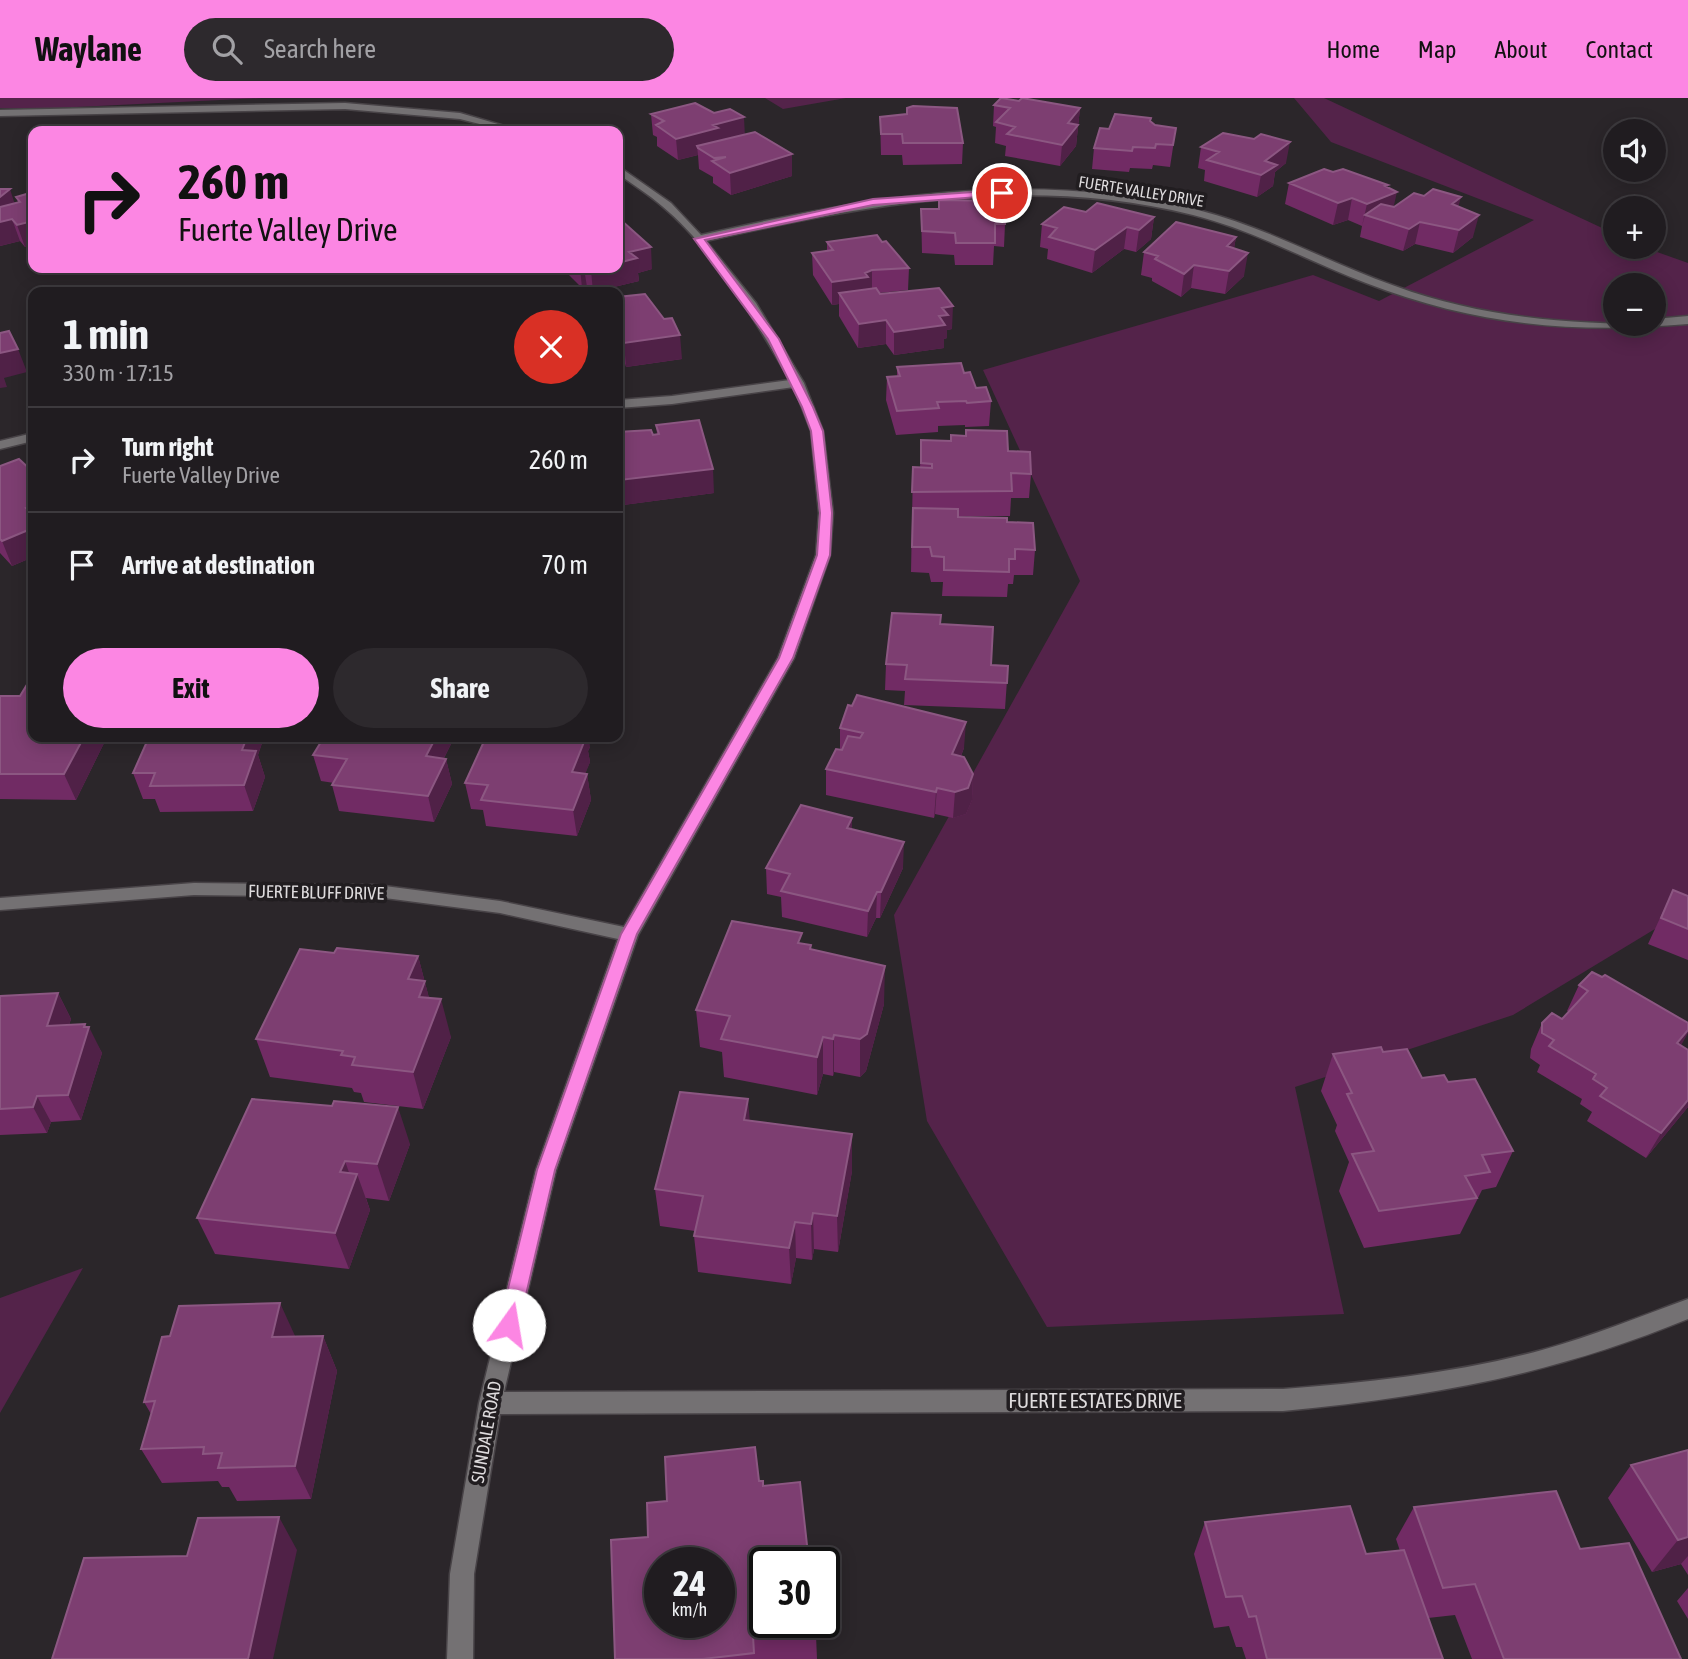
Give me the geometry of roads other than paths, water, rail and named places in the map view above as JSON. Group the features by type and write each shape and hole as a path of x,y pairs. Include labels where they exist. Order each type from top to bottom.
{"street":[{"path":"0,113 345,106 460,116 498,126"},
{"name":"SUNDALE ROAD","path":"460,1659 462,1574 490,1403 546,1170 629,934 786,658 823,555 826,513 817,431 798,383 750,303 699,239 667,205 623,173"},
{"name":"FUERTE VALLEY DRIVE","path":"699,239 902,198 1002,193 1084,197 1197,213 1282,243 1392,290 1454,309 1559,324 1603,324"},
{"name":"FUERTE VALLEY DRIVE","path":"1666,322 1688,320"},
{"path":"623,404 798,383"},
{"path":"0,445 28,438"},
{"name":"FUERTE BLUFF DRIVE","path":"0,904 194,889 377,891 500,907 629,934"},
{"name":"FUERTE ESTATES DRIVE","path":"490,1403 1283,1400 1363,1394 1467,1380 1551,1359 1632,1334 1688,1309"}]}
